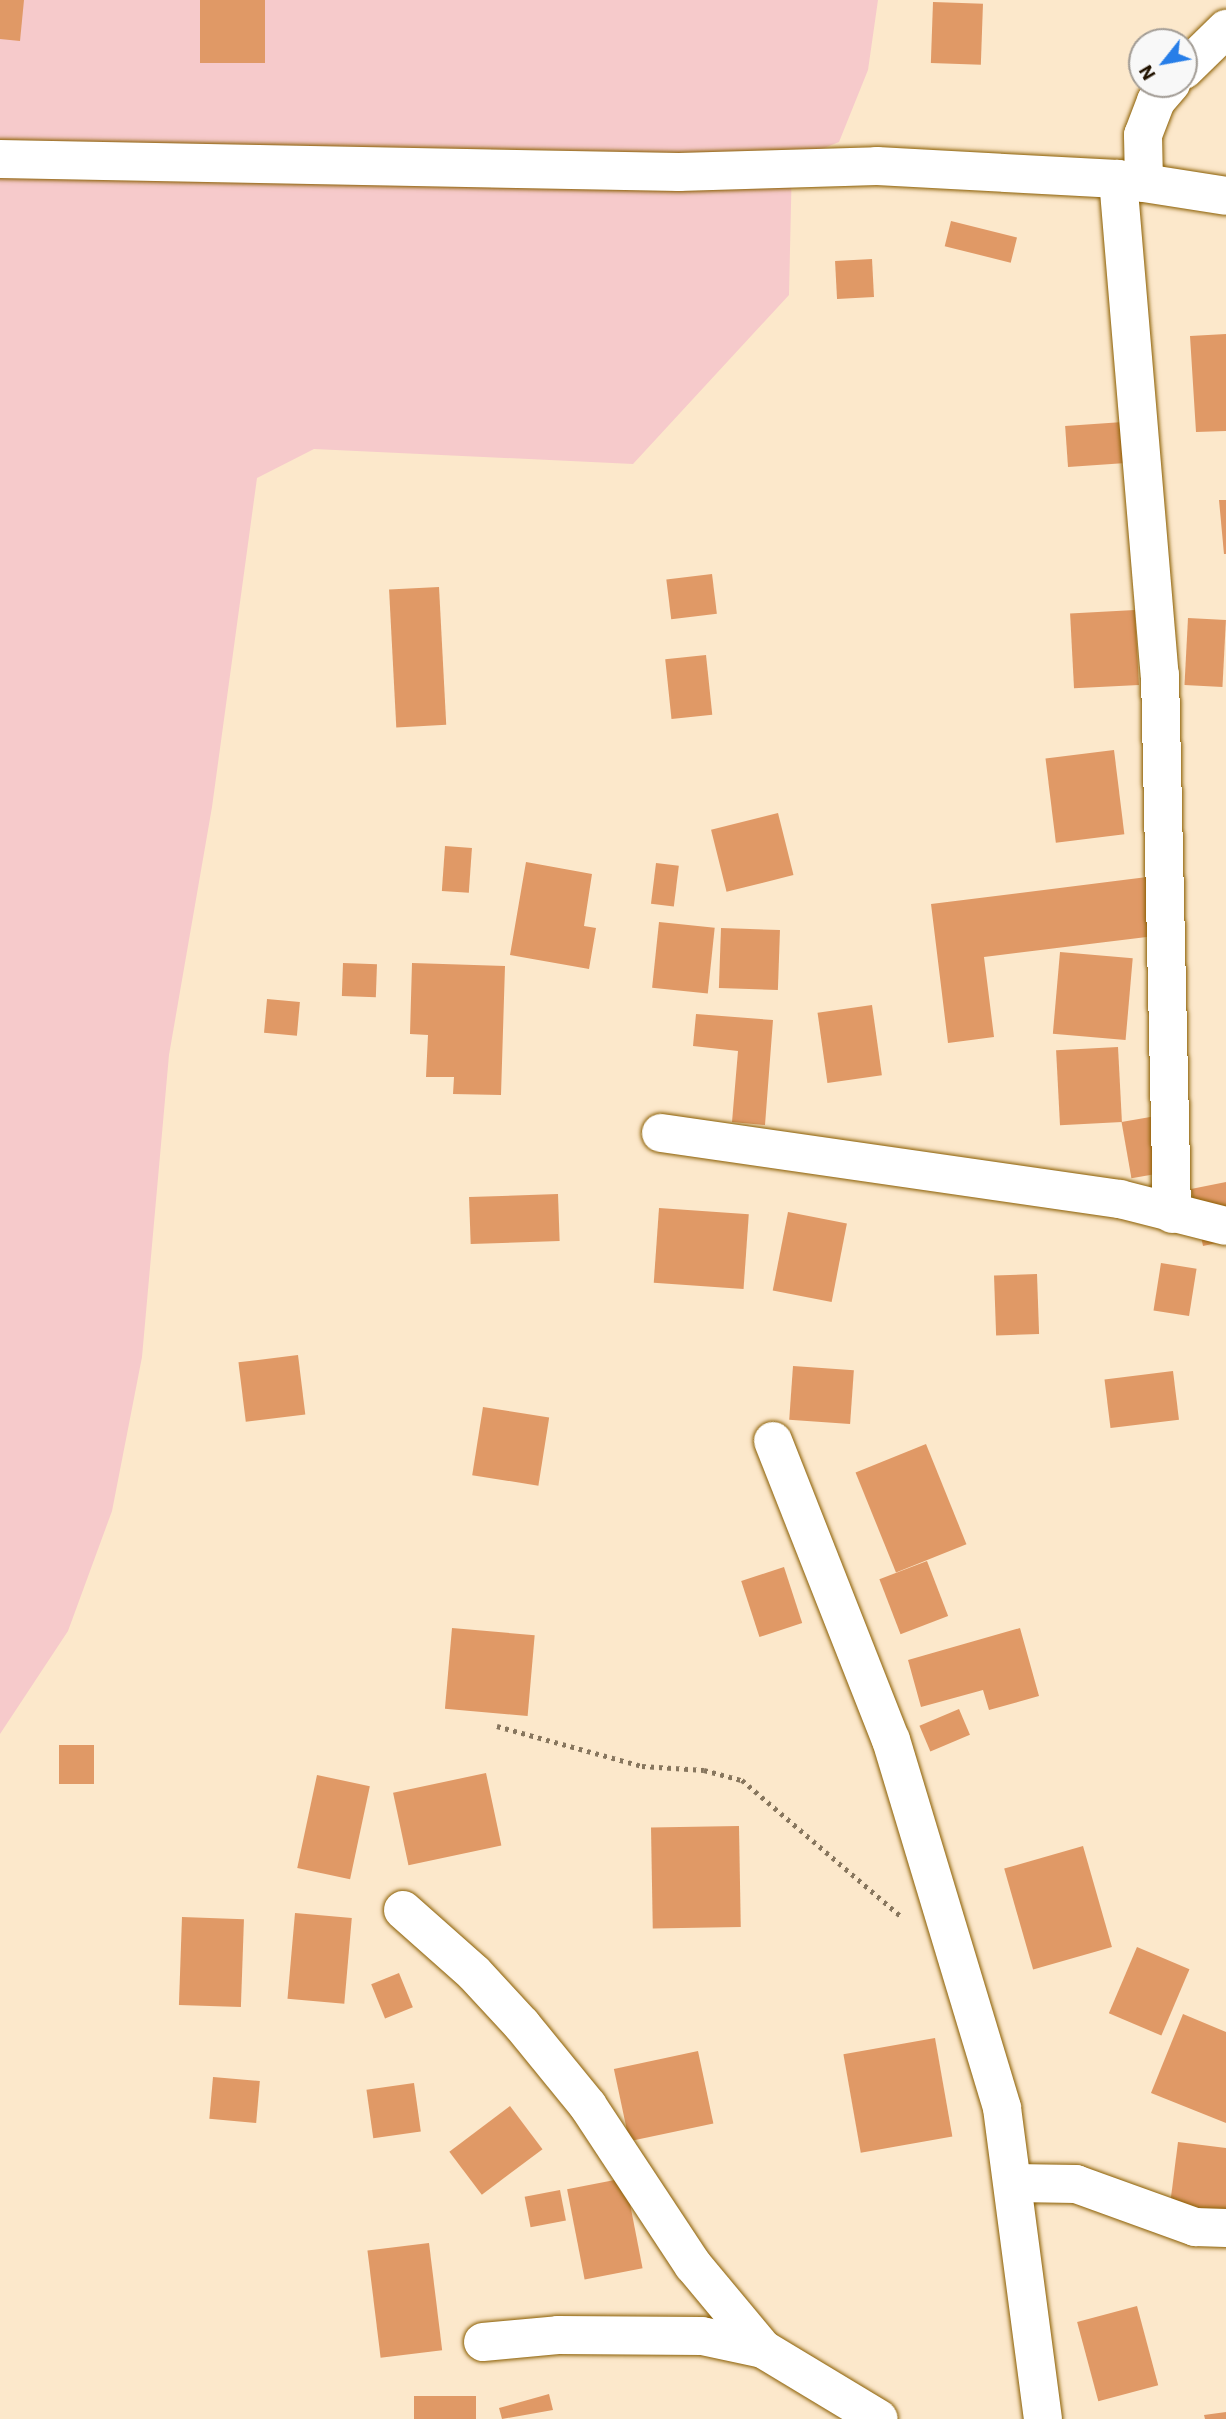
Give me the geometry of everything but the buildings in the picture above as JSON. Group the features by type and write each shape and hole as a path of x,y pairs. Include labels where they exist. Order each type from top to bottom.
{"street":[{"path":"1198,56 1226,29"},
{"path":"1159,98 1143,135 1131,181 1160,675 1172,1214"},
{"path":"0,159 679,172 877,166 1131,181 1226,196"},
{"path":"661,1133 1120,1199 1226,1226"},
{"path":"773,1441 891,1740 1002,2108 1015,2183 1043,2419"},
{"path":"403,1910 474,1973 530,2035 588,2106 693,2265 763,2350"},
{"path":"1015,2183 1076,2183 1195,2227 1226,2228"},
{"path":"483,2342 558,2335 702,2336 763,2350 879,2419"}],"path":[{"path":"497,1726 642,1766 704,1770 742,1780 907,1921"}],"shaded area":[{"path":"0,0 878,0 868,70 839,142 792,161 789,295 633,464 314,449 257,478 212,807 169,1055 142,1357 112,1511 68,1631 0,1734"}]}
